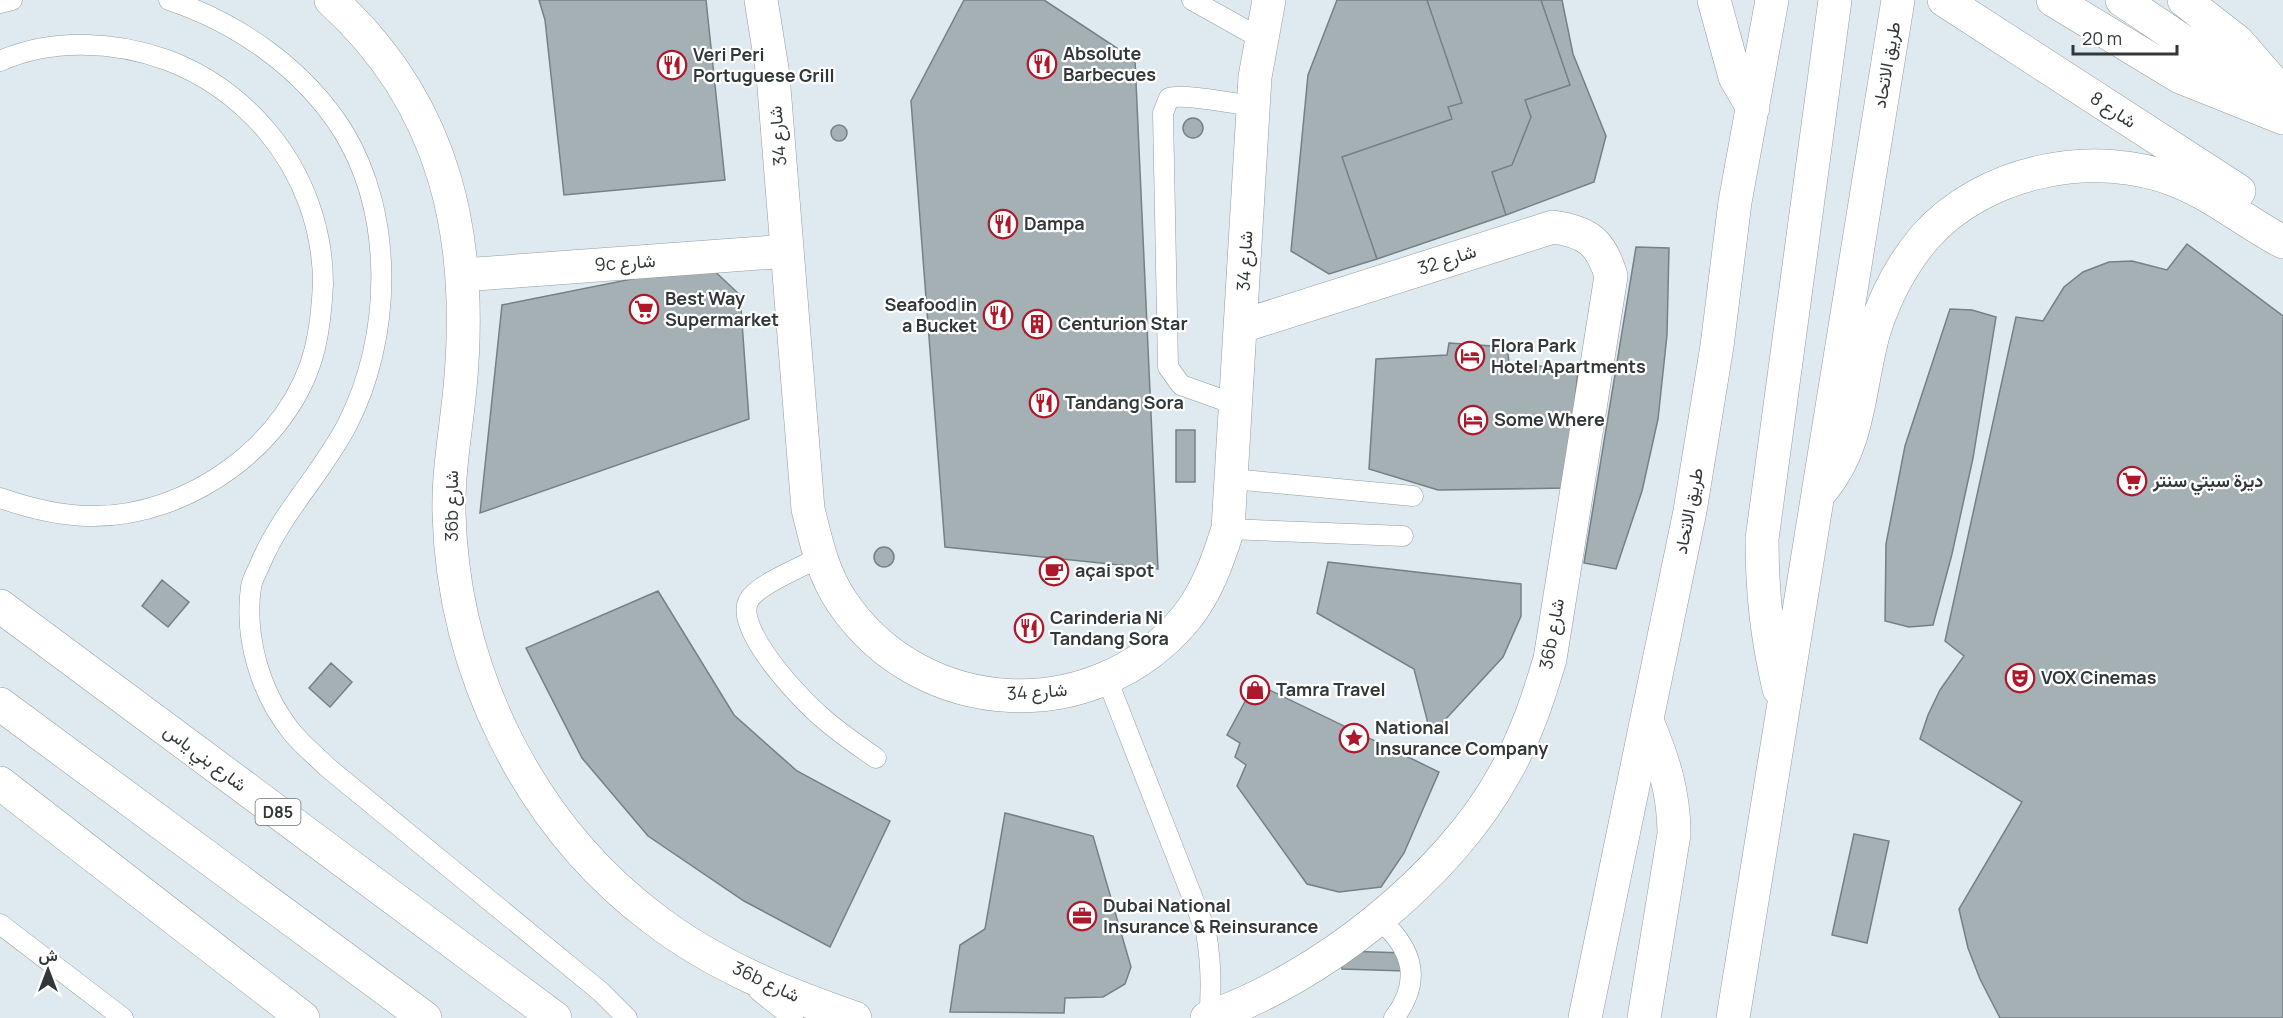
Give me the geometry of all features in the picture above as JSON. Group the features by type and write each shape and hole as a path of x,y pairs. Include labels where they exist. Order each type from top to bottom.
{"main road":[{"name":"36b شارع","path":"332,0 352,19 388,63 418,112 441,164 456,218 463,275 460,389 453,445 449,512 454,579 468,645 491,709 521,769 559,824 603,874 654,919 711,956 787,995 855,1018"},
{"name":"شارع 34","path":"761,0 773,75 808,509 820,557 842,602 874,640 915,670 961,689 1010,697 1060,694 1107,679 1150,653 1186,618 1213,576 1228,529 1233,479 1254,106 1260,38 1269,0"},
{"path":"1714,0 1735,77 1753,108"},
{"name":"طريق الاتحاد","path":"1585,1018 1690,511 1717,346 1735,202 1773,0"},
{"path":"1783,706 1766,632 1762,586 1762,539 1835,0"},
{"name":"طريق الاتحاد","path":"1733,1018 1815,499 1898,0"},
{"name":"شارع 8","path":"1944,0 2283,219"},
{"path":"2053,0 2180,77 2283,118"},
{"path":"2122,0 2283,109"},
{"path":"2184,0 2238,42 2283,94"},
{"path":"1815,499 1832,478 1851,440 1875,329 1898,275 1927,236 1944,219 1984,192 2048,170 2091,165 2134,168 2176,180 2215,199 2248,223 2283,242"},
{"name":"شارع 32","path":"1242,326 1553,227 1574,230 1592,240 1599,248 1605,256 1611,276 1609,297"},
{"name":"9c شارع","path":"463,275 787,251"},
{"name":"36b شارع","path":"1208,1018 1269,991 1327,957 1379,919 1426,874 1469,826 1504,775 1532,719 1550,659 1609,297"},
{"name":"شارع بني ياس","path":"0,606 555,1018"},
{"path":"0,704 425,1018"},
{"path":"1644,1018 1674,834 1674,806 1664,760 1647,721"},
{"path":"0,783 303,1018"}],"lane":[{"path":"0,3 12,0"},
{"path":"169,0 211,15 250,39 286,65 317,96 343,132 362,171 381,256 382,300 377,344 365,386 347,426 272,537 251,585 249,637 264,686 290,731 327,767 601,992 627,1018"},
{"path":"1192,0 1260,38"},
{"path":"0,61 57,46 103,45 148,53 194,70 222,88 250,112 294,167 320,237 323,273 322,310 315,350 301,384 282,416 258,444 231,469 199,489 165,504 129,513 92,516 54,513 0,498"},
{"path":"1237,405 1181,385 1168,368 1163,113 1169,98 1180,94 1208,101 1254,106"},
{"path":"1233,479 1413,496"},
{"path":"1228,529 1402,536"},
{"path":"820,557 757,591 745,608 746,618 769,659 792,687 825,720 876,758"},
{"path":"1107,679 1206,932 1211,969 1208,1018"},
{"path":"1379,919 1397,934 1409,956 1411,981 1405,1004 1394,1018"},
{"path":"0,924 123,1018"},
{"name":"36b شارع","path":"711,956 793,1018"}],"building":[{"path":"539,0 706,0 725,180 564,195 545,20"},
{"name":"Centurion Star","path":"964,0 1044,0 1135,60 1158,569 945,547 911,101"},
{"path":"1337,0 1427,0 1462,103 1448,107 1452,119 1342,157 1377,259 1329,274 1291,251 1308,75"},
{"path":"1427,0 1541,0 1570,85 1525,100 1531,117 1512,165 1492,172 1506,215 1377,259 1342,157 1452,119 1448,107 1462,103"},
{"path":"1541,0 1562,0 1573,54 1606,136 1594,182 1506,215 1492,172 1512,165 1531,117 1525,100 1570,85"},
{"path":"1193,118 1200,121 1203,128 1200,135 1193,138 1186,135 1183,128 1186,121"},
{"path":"839,125 845,127 847,133 845,139 839,141 833,139 831,133 833,127"},
{"name":"ديرة سيتي سنتر","path":"2187,244 2283,316 2283,1018 2000,1018 1980,979 1968,948 1959,909 2022,802 1920,739 1940,690 1964,656 1945,641 2016,317 2043,321 2064,287 2083,272 2109,262 2132,261 2167,270"},
{"path":"1636,247 1669,248 1667,335 1658,419 1642,491 1616,569 1584,563"},
{"path":"707,264 740,295 749,419 480,513 502,305"},
{"path":"1950,309 1972,310 1996,317 1973,458 1952,554 1933,625 1909,627 1885,621 1886,544 1905,446"},
{"name":"Some Where","path":"1449,343 1507,347 1509,362 1578,371 1566,488 1438,490 1369,469 1376,359 1447,355"},
{"path":"1176,430 1195,430 1195,482 1176,482"},
{"path":"884,547 891,550 894,557 891,564 884,567 877,564 874,557 877,550"},
{"path":"1328,562 1521,584 1521,616 1503,657 1431,735 1414,669 1317,613"},
{"path":"162,580 189,602 168,627 142,606"},
{"path":"658,591 734,715 797,771 890,821 830,947 744,901 648,836 582,758 526,648"},
{"path":"331,663 352,682 330,707 309,688"},
{"path":"1255,683 1439,772 1404,853 1381,887 1339,892 1307,884 1237,786 1246,765 1235,757 1240,743 1227,735"},
{"path":"1005,813 1093,836 1131,967 1125,984 1103,997 1065,998 1064,1013 950,1012 960,945 985,929"},
{"path":"1854,834 1889,841 1867,943 1832,935"},
{"path":"1343,951 1405,953 1405,971 1342,969"}],"place":[{"name":"Absolute Barbecues","path":"1042,64"},
{"name":"Veri Peri Portuguese Grill","path":"672,65"},
{"name":"Dampa","path":"1003,224"},
{"name":"Best Way Supermarket","path":"644,309"},
{"name":"Seafood in a Bucket","path":"998,315"},
{"name":"Centurion Star","path":"1037,324"},
{"name":"Flora Park Hotel Apartments","path":"1470,356"},
{"name":"Tandang Sora","path":"1044,403"},
{"name":"Some Where","path":"1473,420"},
{"name":"ديرة سيتي سنتر","path":"2132,481"},
{"name":"açai spot","path":"1054,571"},
{"name":"Carinderia Ni Tandang Sora","path":"1029,628"},
{"name":"VOX Cinemas","path":"2020,678"},
{"name":"Tamra Travel","path":"1255,690"},
{"name":"National Insurance Company","path":"1354,738"},
{"name":"Dubai National Insurance & Reinsurance","path":"1082,916"}]}
